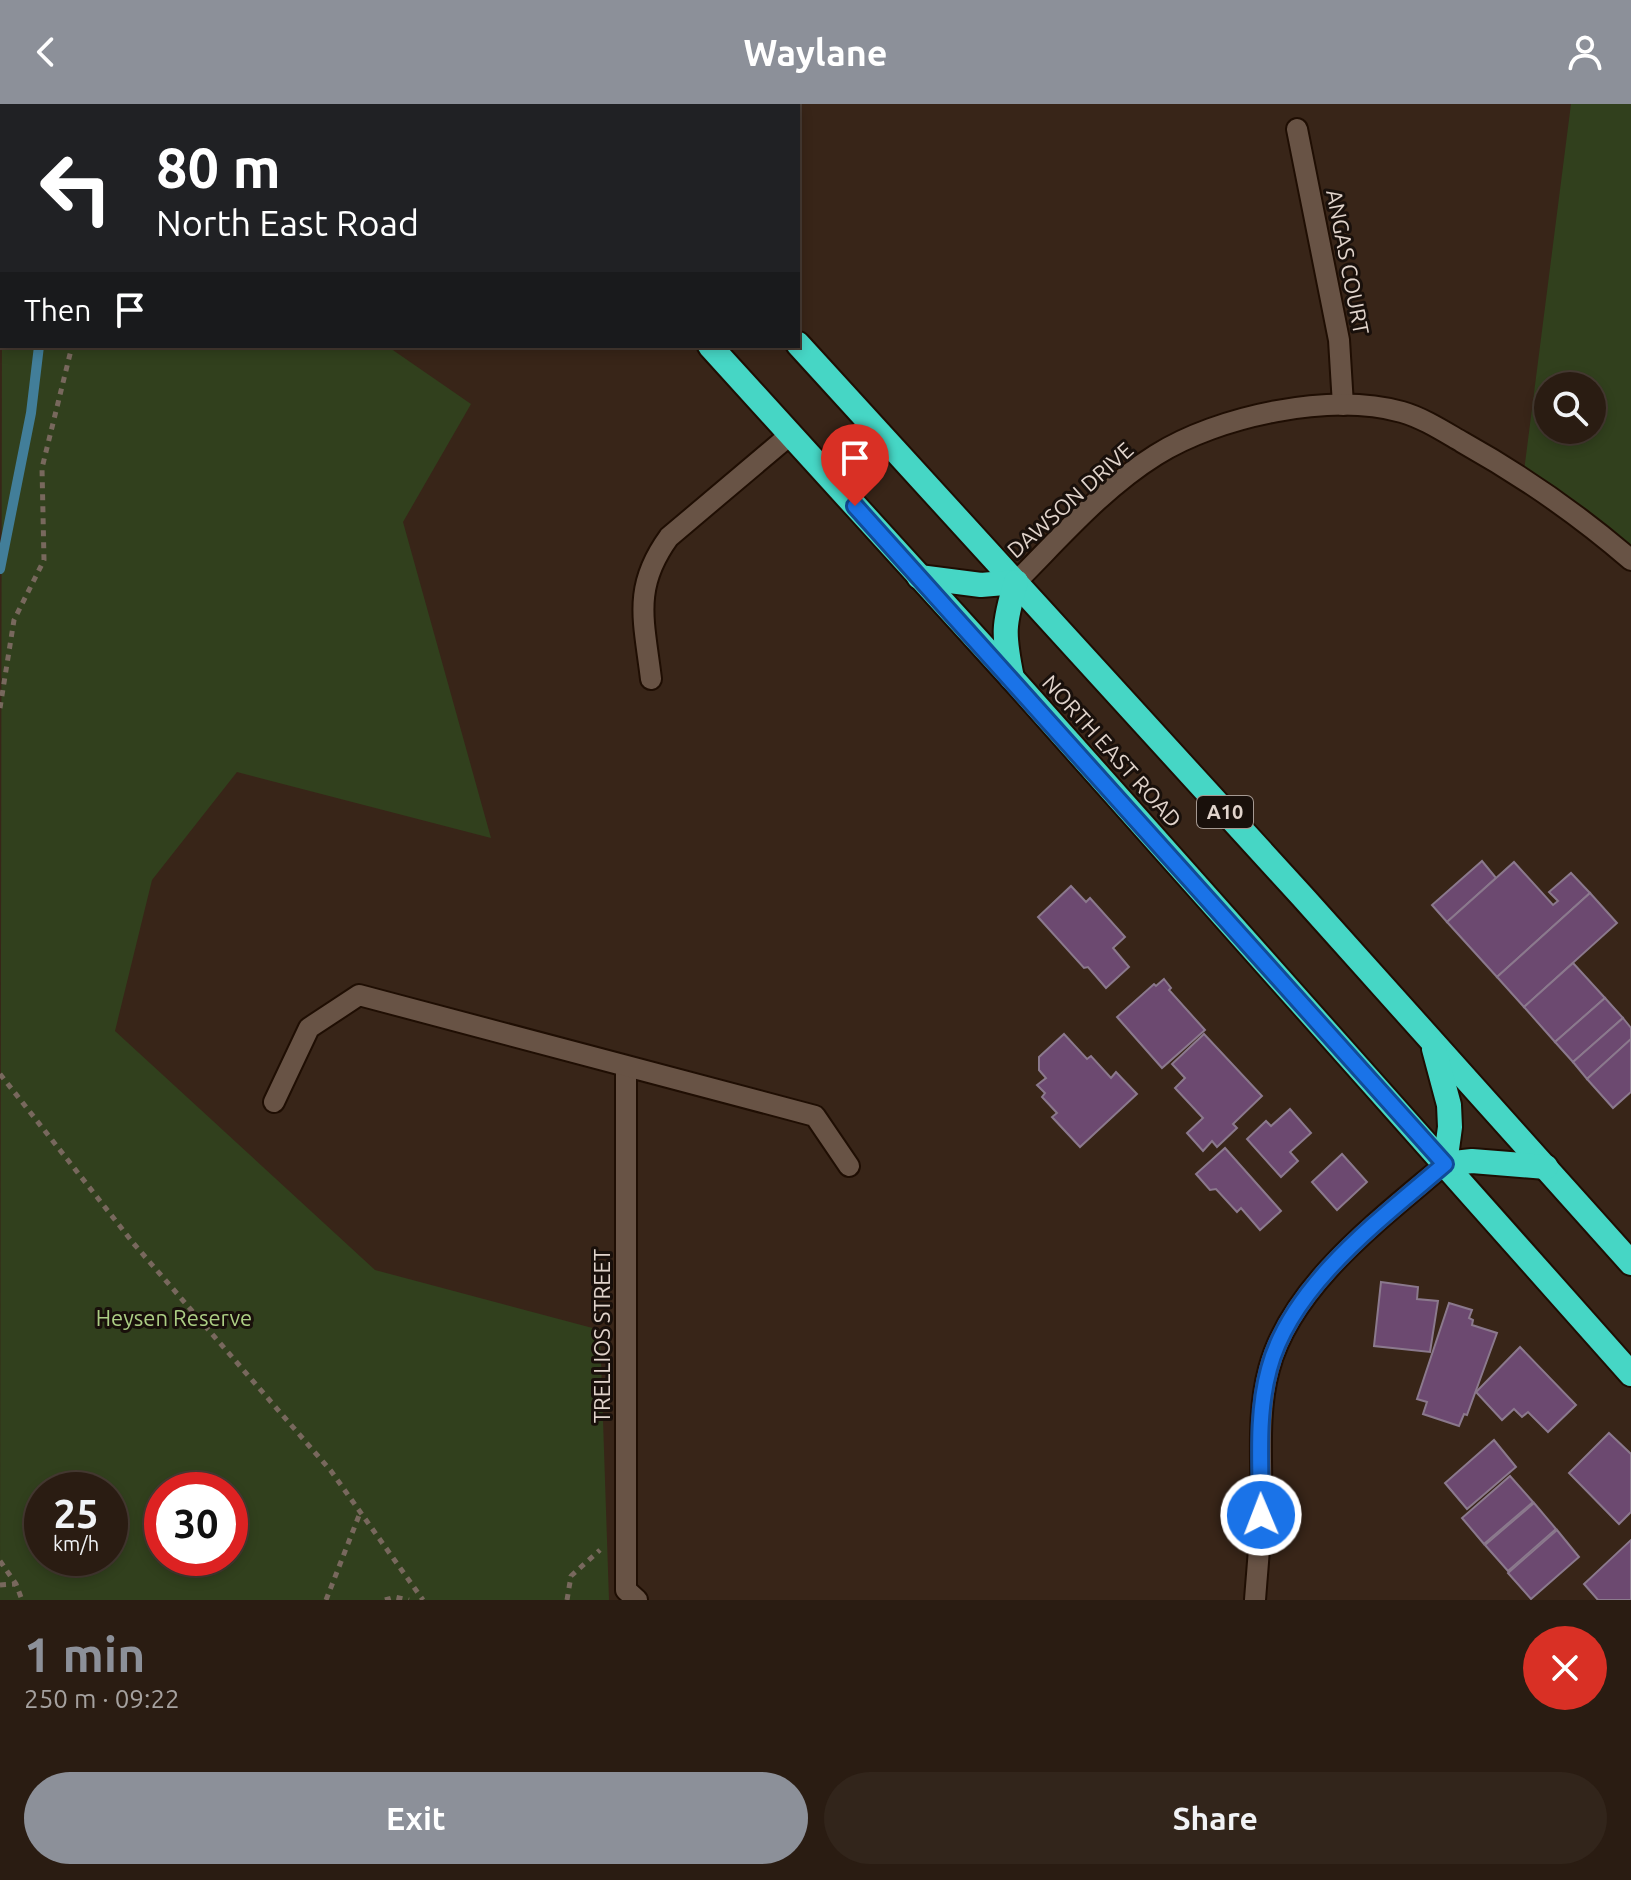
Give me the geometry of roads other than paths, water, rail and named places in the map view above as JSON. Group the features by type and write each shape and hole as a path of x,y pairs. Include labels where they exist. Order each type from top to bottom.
{"highway":[{"name":"NORTH EAST ROAD","path":"800,346 1631,1263"},
{"name":"NORTH EAST ROAD","path":"712,348 1012,678 1631,1374"},
{"path":"919,577 981,585 1016,582 1005,619 1004,636 1012,678"},
{"path":"1432,1043 1449,1105 1450,1127 1445,1164 1472,1161 1546,1167"}],"street":[{"name":"ANGAS COURT","path":"1297,129 1339,340 1343,405"},
{"name":"DAWSON DRIVE","path":"1016,582 1085,513 1156,454 1193,436 1268,413 1307,405 1343,405 1403,412 1432,425 1505,466 1631,560"},
{"path":"651,679 643,608 645,582 654,558 669,537 791,434"},
{"path":"274,1102 309,1028 359,995 815,1116 849,1166"},
{"name":"TRELLIOS STREET","path":"626,1067 626,1590 637,1600"},
{"path":"1255,1600 1261,1515 1262,1405 1269,1369 1281,1336 1298,1308 1329,1270 1356,1242 1445,1164"}],"waterway":[{"path":"0,569 31,413 39,348"}],"park label":[{"name":"Heysen Reserve","path":"174,1318"}]}
